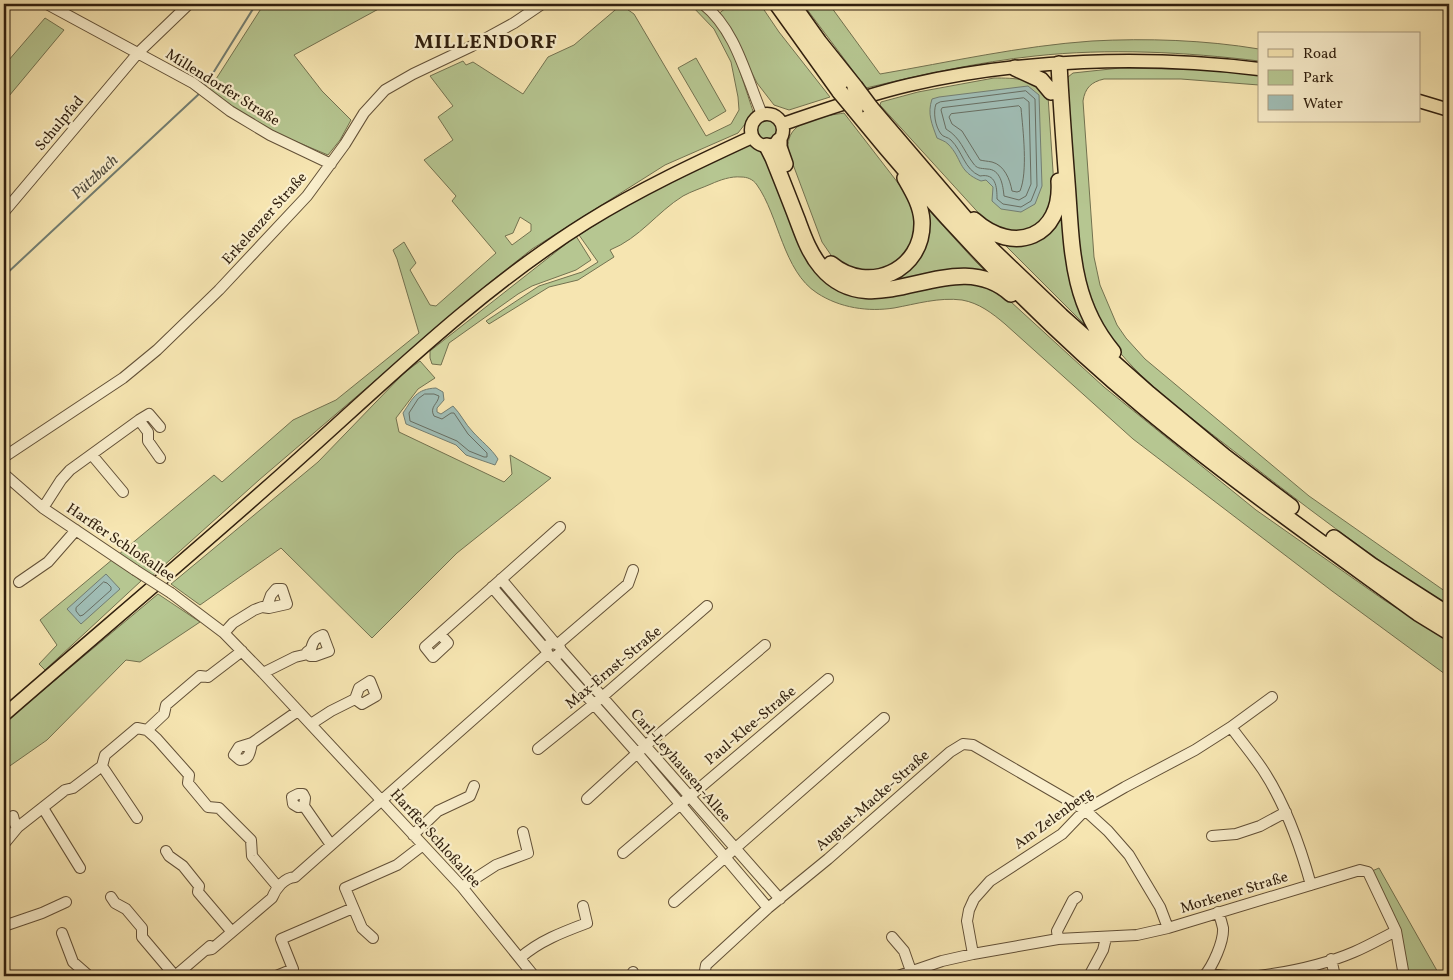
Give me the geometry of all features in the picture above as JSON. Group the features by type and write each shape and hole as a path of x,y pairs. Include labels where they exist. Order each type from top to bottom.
{"highway":[{"path":"777,4 840,92 863,109 944,195 992,250 1062,316 1149,394 1225,457 1312,523 1449,615"},
{"path":"773,144 781,154 817,244 826,259 840,271 855,277 882,276 900,268 910,258 916,249 921,232 920,212 917,201 863,109 855,87 792,4"},
{"path":"944,195 981,226 999,237 1008,239 1025,238 1046,226 1054,213 1059,188 1051,92 1054,64"},
{"path":"1054,64 1074,266 1079,291 1088,314 1103,341 1118,359 1142,380 1149,394"},
{"path":"1015,68 1041,80 1051,92"},
{"path":"773,144 773,158 806,241 819,265 832,278 848,286 870,291 898,288 951,276 980,278 989,280 1007,290 1033,313 1054,327"},
{"path":"887,150 985,259 1054,327 1143,407 1217,466 1418,613 1449,632"}],"main road":[{"path":"783,124 842,103 909,85 1015,68 1118,61 1166,61 1258,69"},
{"path":"1420,101 1449,110"},
{"path":"762,114 772,114 783,124 783,133 773,144 758,143 752,137 751,126 757,117 762,114"},
{"path":"4,715 281,476 418,352 528,262 585,223 630,196 752,137"}],"street":[{"name":"Millendorfer Straße","path":"47,4 202,90 230,111 270,135 331,164"},
{"name":"Schulpfad","path":"4,212 138,53 189,4"},
{"name":"Erkelenzer Straße","path":"4,457 123,378 157,350 218,290 307,196 331,164 364,113 385,90 498,32 542,4"},
{"path":"703,4 723,26 733,44 762,114"},
{"path":"43,508 61,480 70,470 139,420 149,414 160,427"},
{"path":"139,420 148,432 148,441 160,458"},
{"path":"92,455 123,492"},
{"name":"Harffer Schloßallee","path":"4,474 43,508 171,593 224,633 462,887 534,976"},
{"path":"440,634 560,527"},
{"path":"19,582 48,562 76,530"},
{"path":"111,897 115,904 126,909 142,928 142,937 175,976 222,935 230,934 258,909 258,903 289,878 295,877 548,654 548,645 558,646 628,584 633,570"},
{"name":"Carl-Leyhausen-Allee","path":"501,579 558,646 598,701"},
{"name":"Carl-Leyhausen-Allee","path":"492,587 548,654 598,701 641,749 689,796 780,899"},
{"name":"Max-Ernst-Straße","path":"538,749 598,701 707,606"},
{"path":"224,633 232,623 242,616 262,607 269,608"},
{"path":"587,800 641,749 765,645"},
{"path":"148,730 164,714 166,705 200,676 208,677 242,651"},
{"path":"263,673 295,657 308,654"},
{"name":"Paul-Klee-Straße","path":"623,853 828,679"},
{"name":"Am Zelenberg","path":"973,954 967,921 974,899 990,881 1062,834 1086,810 1195,750 1272,698"},
{"path":"311,724 355,699"},
{"path":"252,743 298,711"},
{"path":"674,902 884,718"},
{"path":"1231,727 1264,771 1286,812 1311,885"},
{"path":"4,844 18,827 65,790 73,788 102,766 105,755 137,728 148,730 158,738 189,775 188,783 203,802 208,807 219,808 250,840 252,856 276,889"},
{"name":"August-Macke-Straße","path":"704,976 706,965 768,908 950,752 963,744 973,745 1086,810 1129,855 1160,907 1168,928"},
{"name":"Carl-Leyhausen-Allee","path":"641,749 681,804 768,908"},
{"path":"102,766 137,818"},
{"path":"413,835 438,811 470,796 474,786"},
{"path":"304,806 331,845"},
{"path":"43,808 80,868"},
{"path":"1212,836 1236,834 1260,826 1286,812"},
{"path":"13,816 18,827"},
{"path":"462,887 496,865 528,853 523,832"},
{"path":"373,938 362,928 345,888 397,865 423,845"},
{"path":"166,851 168,856 183,866 199,886 198,892 230,934"},
{"name":"Morkener Straße","path":"898,976 911,970 973,954 1058,939 1136,935 1168,928 1360,870 1368,872 1396,931"},
{"path":"1058,939 1057,931 1073,900 1077,897"},
{"path":"4,926 53,911 66,902"},
{"path":"520,958 539,944 562,932 587,923 583,906"},
{"path":"276,976 294,973 282,939 353,908"},
{"path":"1218,912 1223,927 1223,936 1213,963 1206,975 1228,976"},
{"path":"1259,976 1275,974 1353,952 1396,931 1404,976"},
{"path":"62,933 74,962 89,976"},
{"path":"892,937 904,951 911,970"},
{"path":"1089,976 1103,950 1106,938"},
{"path":"1331,959 1335,976"}],"green space":[{"path":"264,4 383,4 384,6 294,55 322,91 351,120 340,140 328,155 271,131 209,90"},
{"path":"690,4 702,8 712,17 722,31 738,66 753,111 738,133 665,165 532,249 489,283 259,480 151,577 118,555 214,475 222,482 293,420 336,400 419,333 393,250 404,242 416,263 410,270 430,305 436,306 496,253 452,201 456,196 424,160 453,140 438,117 453,106 430,76 463,61 466,65 473,62 523,94 548,57 574,45 621,5 634,14 706,136 731,124 739,110 731,62 714,29","holes":["520,217 531,224 531,231 512,245 505,236 513,233"]},
{"path":"731,4 760,4 779,32 830,97 789,110 774,105 757,83 733,35 717,15"},
{"path":"803,4 829,4 880,74 985,55 1065,43 1092,41 1176,40 1258,49 1258,61 1147,52 1091,52 1035,56 971,65 866,88"},
{"path":"45,18 64,30 4,102 4,58 8,61"},
{"path":"696,58 726,111 709,121 678,68"},
{"path":"1120,68 1220,70 1258,74 1258,85 1181,79 1104,79 1092,84 1087,89 1083,101 1094,257 1100,285 1117,325 1145,359 1309,496 1449,594 1449,607 1336,529 1180,409 1133,367 1104,331 1093,310 1082,280 1066,82 1073,73"},
{"path":"994,78 1031,82 1048,96 1054,186 1047,217 1030,229 1007,234 985,220 880,105 881,102 918,92"},
{"path":"844,113 905,192 914,215 911,246 894,265 865,272 850,269 833,258 822,242 788,151 789,139 792,132 798,126 812,119"},
{"path":"767,115 777,119 781,129 777,139 767,143 757,139 753,129 757,119"},
{"path":"747,145 755,146 764,152 836,288 973,282 999,291 1104,387 1256,510 1384,600 1449,641 1449,677 1332,591 1133,439 1005,324 985,309 968,301 953,299 936,300 894,308 864,309 835,302 817,293 796,271 764,198 755,183 748,178 737,177 718,181 683,196 630,239 610,250 614,257 578,280 549,287 489,324 486,321 539,286 582,272 598,262 579,235 660,184"},
{"path":"1061,202 1089,329 1000,240 1023,241"},
{"path":"923,204 990,276 880,287 836,276 832,267 842,274 907,268"},
{"path":"576,236 591,260 576,270 532,286 518,294 449,343 441,365 432,364 430,351"},
{"path":"420,361 435,378 418,389 396,418 399,432 504,482 512,474 510,455 551,478 457,553 372,638 281,548 200,605 171,584 318,462 404,373"},
{"path":"113,559 141,581 45,670 39,664 57,645 40,620"},
{"path":"158,594 200,622 140,662 126,660 47,740 4,770 4,723"},
{"path":"1379,868 1440,976 1408,976 1372,871"}],"water":[{"path":"1028,86 1039,95 1042,186 1035,204 1021,212 1001,209 992,201 993,187 986,180 981,181 968,173 953,149 937,138 930,109 932,99 939,97"},
{"path":"436,388 443,392 444,400 437,408 437,412 441,414 453,406 470,429 498,459 495,465 466,455 456,445 406,424 403,413 416,395 424,390"},
{"path":"106,574 120,589 81,624 67,609"}],"waterway":[{"name":"Pützbach","path":"205,86 256,4"},
{"name":"Pützbach","path":"4,276 200,93"}],"district":[{"name":"MILLENDORF","path":"486,41"}]}
